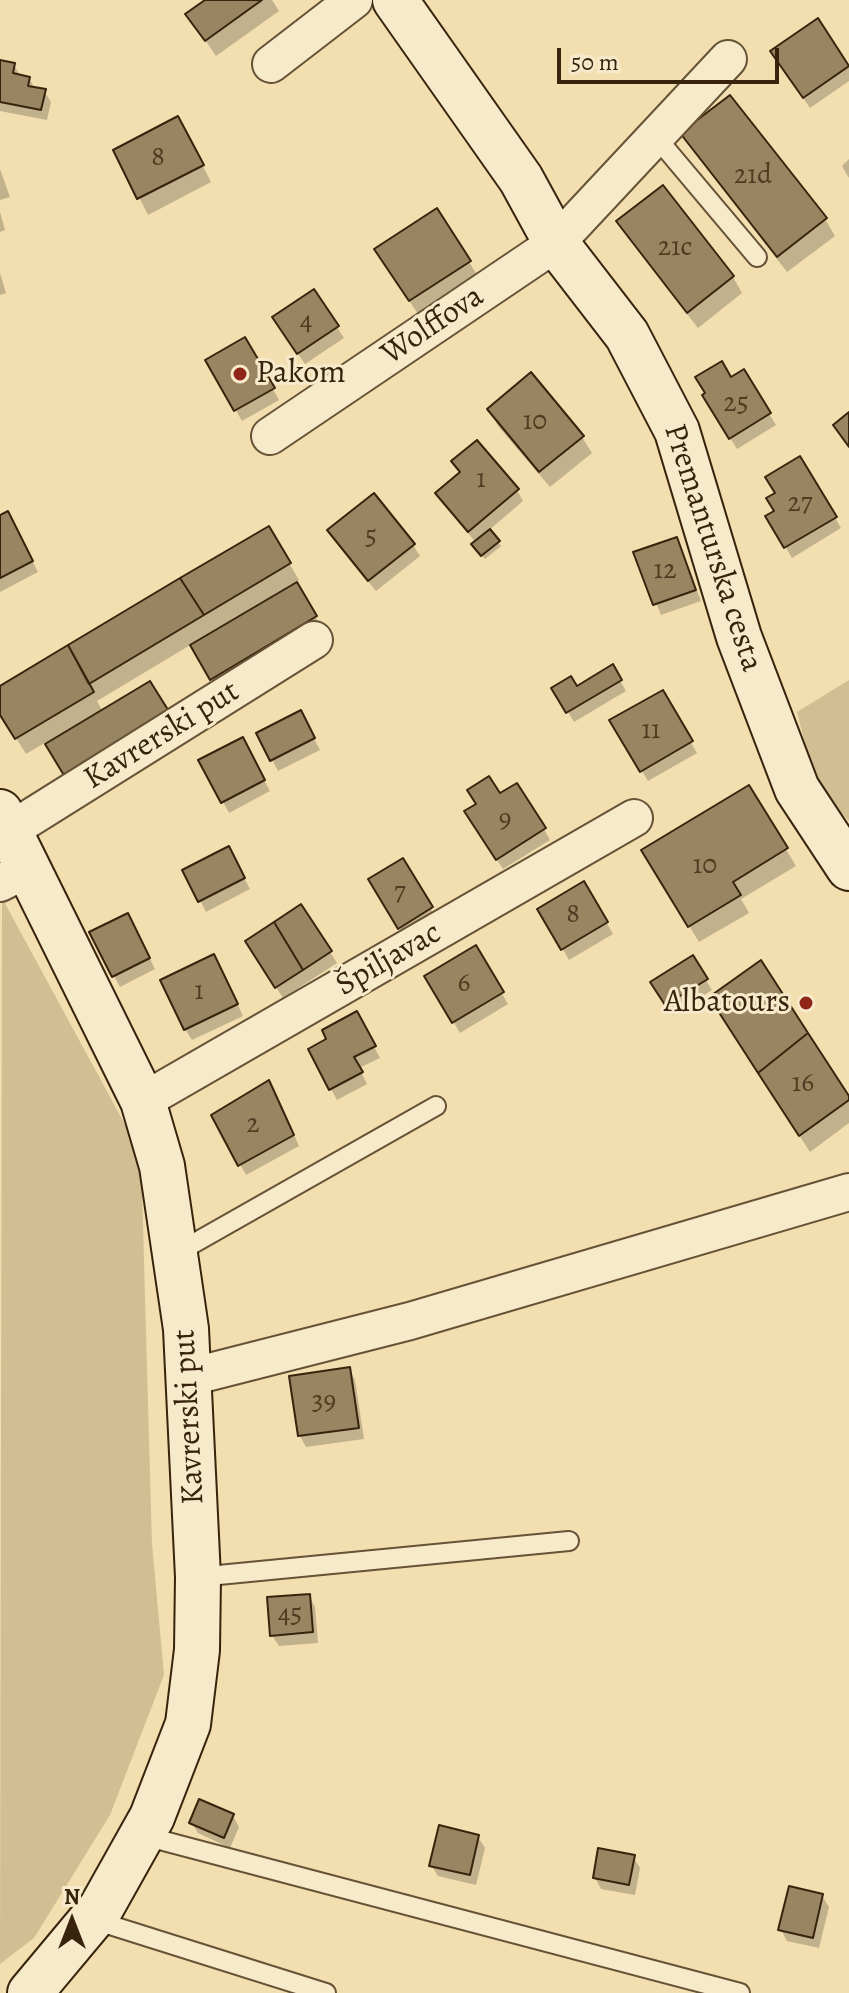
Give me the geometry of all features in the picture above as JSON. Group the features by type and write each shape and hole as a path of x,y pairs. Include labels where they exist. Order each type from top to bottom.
{"main road":[{"name":"Premanturska cesta","path":"395,0 521,179 556,243 627,335 677,431 739,637 797,789 849,868"},
{"name":"Kavrerski put","path":"9,849 143,1101 162,1166 186,1329 198,1577 197,1650 188,1724 152,1817 101,1908 30,1993"}],"street":[{"path":"271,64 354,0"},
{"name":"Wolffova","path":"270,436 556,243 728,59"},
{"name":"Kavrerski put","path":"9,849 314,640"},
{"name":"Špiljavac","path":"143,1101 634,818"},
{"path":"190,1377 410,1321 849,1192"}],"lane":[{"path":"656,137 757,257"},
{"path":"175,1254 436,1106"},
{"path":"198,1577 569,1541"},
{"path":"141,1835 740,1993"},
{"path":"91,1920 326,1993"}],"shaded area":[{"path":"849,680 849,821 816,787 797,712"},
{"path":"2,898 141,1154 152,1544 164,1675 110,1815 34,1938 0,1964"}],"building":[{"path":"205,0 262,0 205,41 185,14"},
{"path":"818,18 849,66 803,98 770,51"},
{"path":"0,60 15,63 13,73 30,77 28,86 46,89 41,110 0,102"},
{"path":"730,95 827,218 777,257 680,133"},
{"path":"178,116 204,165 137,199 113,150"},
{"path":"663,185 734,276 687,313 616,221"},
{"path":"437,208 471,261 409,301 374,249"},
{"path":"314,289 339,326 297,354 272,317"},
{"name":"Pakom","path":"245,337 275,388 234,411 205,360"},
{"path":"722,361 731,377 744,369 771,413 729,439 702,395 705,393 695,377"},
{"path":"531,372 584,436 539,472 487,409"},
{"path":"849,412 849,447 833,425"},
{"path":"477,440 519,489 468,532 435,493 460,472 451,461"},
{"path":"800,456 837,517 784,548 765,516 774,511 766,498 775,493 765,477"},
{"path":"374,493 415,544 368,581 327,530"},
{"path":"8,511 33,561 0,578 0,515"},
{"path":"269,526 291,563 204,615 180,578"},
{"path":"490,529 500,541 481,556 471,544"},
{"path":"677,537 696,590 653,605 633,552"},
{"path":"180,578 204,615 89,684 68,645"},
{"path":"297,582 317,616 210,680 190,645"},
{"path":"68,645 94,692 15,739 0,715 0,686"},
{"path":"613,664 622,680 566,713 551,688 571,676 577,686"},
{"path":"150,681 170,713 65,777 45,744"},
{"path":"663,690 693,741 640,772 609,720"},
{"path":"301,710 315,738 270,761 256,733"},
{"path":"243,737 265,780 221,803 198,760"},
{"path":"489,776 500,793 517,783 546,828 496,860 464,811 476,804 467,790"},
{"path":"749,785 788,848 733,882 741,895 688,927 641,850"},
{"path":"229,846 245,878 198,902 182,870"},
{"path":"403,858 433,907 398,929 368,879"},
{"path":"584,881 608,922 561,950 537,909"},
{"path":"301,904 332,951 303,970 274,922"},
{"path":"128,913 150,958 112,977 89,932"},
{"path":"274,922 303,970 275,988 245,941"},
{"path":"476,945 504,992 452,1023 424,976"},
{"path":"214,954 238,1004 184,1030 160,980"},
{"path":"693,955 708,979 665,1005 650,982"},
{"path":"761,960 808,1033 758,1073 709,997"},
{"path":"357,1011 376,1046 354,1057 363,1072 329,1090 308,1049 326,1039 322,1030"},
{"path":"808,1033 849,1100 799,1136 758,1073"},
{"path":"269,1080 294,1135 238,1166 211,1115"},
{"path":"350,1367 359,1428 298,1436 289,1376"},
{"path":"310,1594 313,1632 270,1636 267,1597"},
{"path":"199,1799 234,1814 224,1838 189,1823"},
{"path":"439,1825 479,1835 470,1875 429,1866"},
{"path":"598,1848 635,1855 629,1885 593,1878"},
{"path":"789,1886 823,1894 813,1938 778,1930"}],"place":[{"name":"Pakom","path":"240,374"},
{"name":"Albatours","path":"806,1003"}]}
